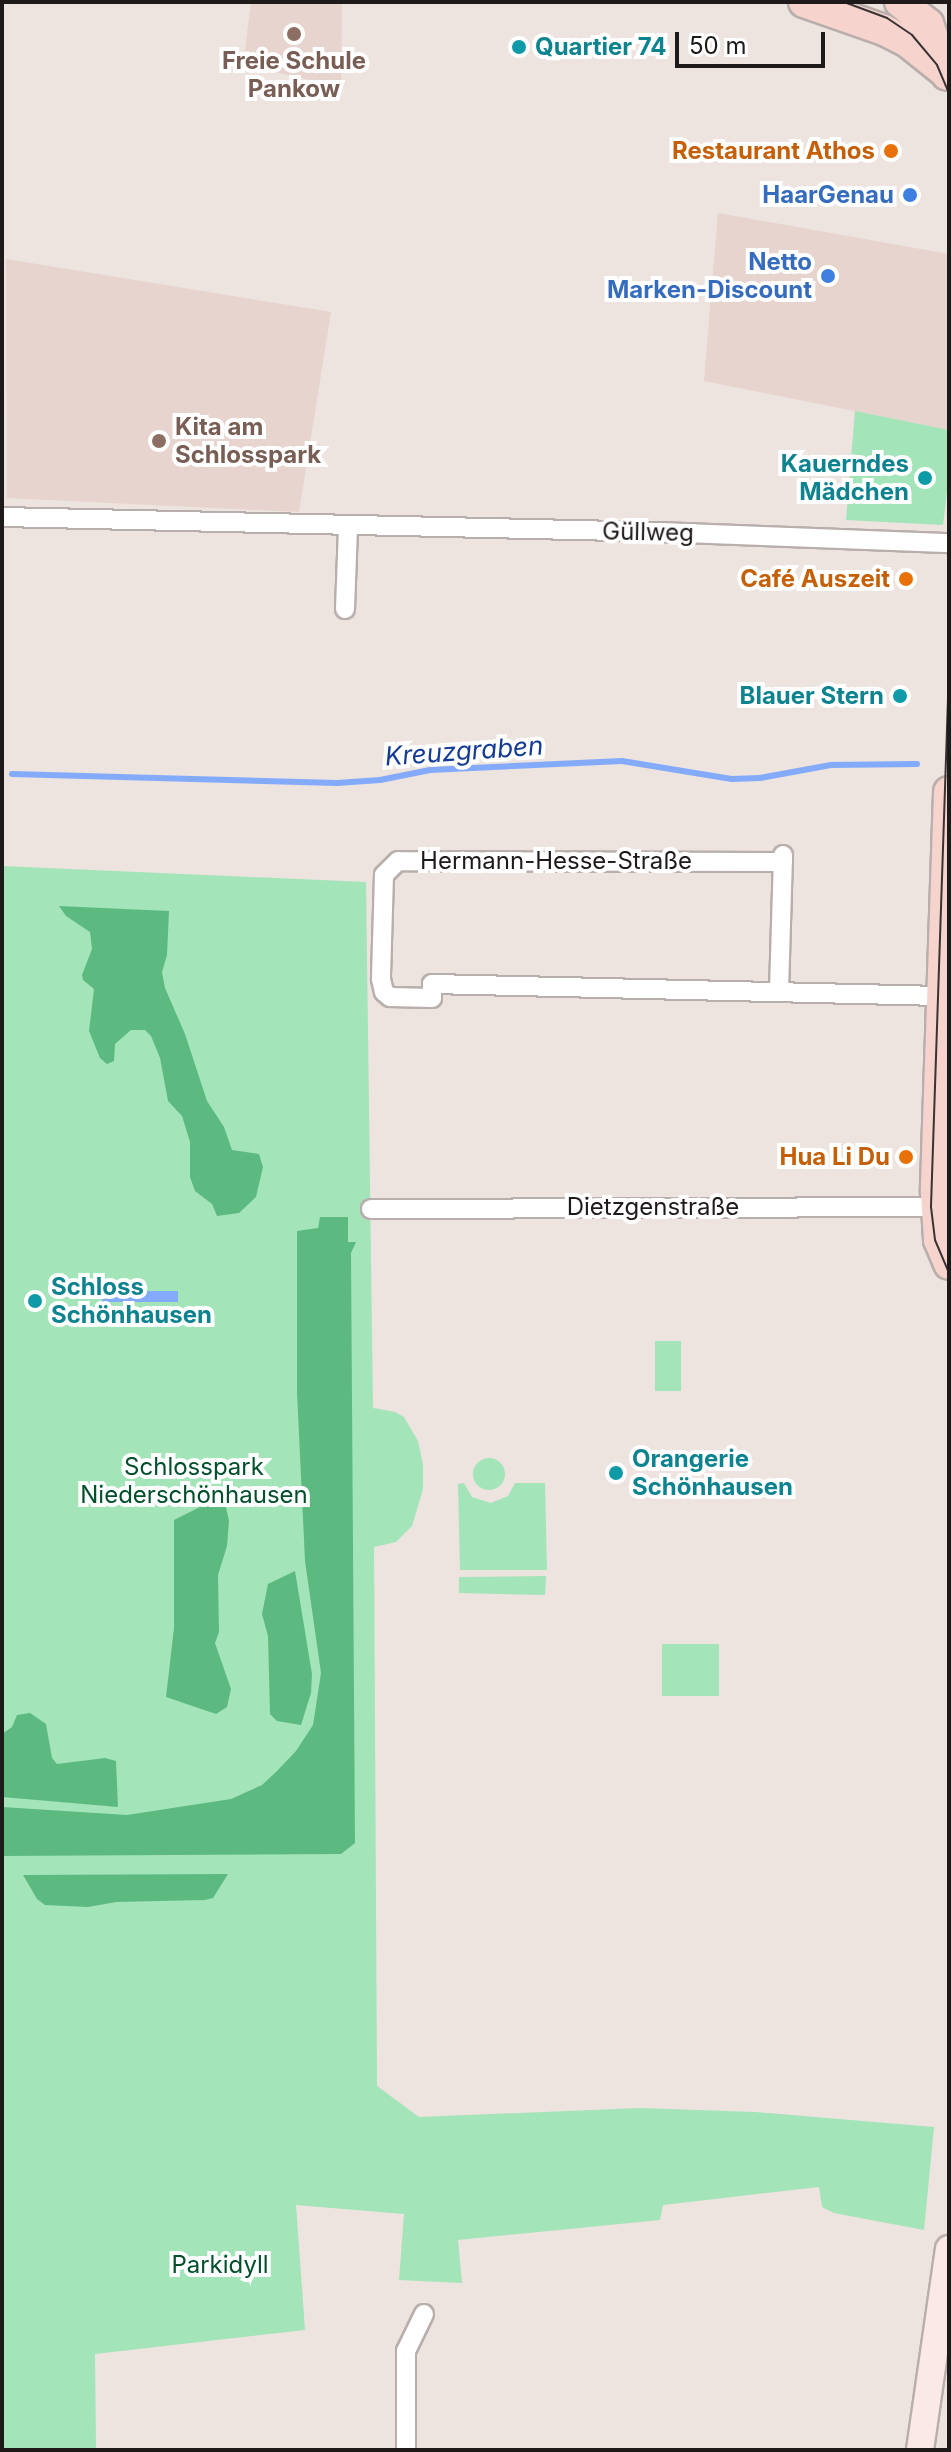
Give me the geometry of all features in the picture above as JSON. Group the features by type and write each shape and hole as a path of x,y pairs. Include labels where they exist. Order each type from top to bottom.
{"main road":[{"path":"804,2 884,30 909,43 948,74"},
{"path":"900,2 928,24 948,74"},
{"path":"949,792 936,1200 939,1240 949,1264"},
{"path":"920,2450 949,2249"}],"street":[{"name":"Güllweg","path":"2,517 661,532 949,543"},
{"path":"345,609 348,527"},
{"name":"Hermann-Hesse-Straße","path":"779,991 783,858 398,861 384,875 381,979 384,992 390,997 432,998 432,984 942,996"},
{"name":"Dietzgenstraße","path":"371,1209 936,1200"},
{"path":"406,2450 406,2351 424,2314"}],"shaded area":[{"name":"Freie Schule Pankow","path":"251,2 342,2 341,87 243,65"},
{"path":"718,213 949,254 949,430 704,381"},
{"name":"Kita am Schlosspark","path":"6,259 331,312 299,512 7,498"}],"green space":[{"path":"855,411 949,430 949,474 943,525 846,520"},
{"name":"Schlosspark Niederschönhausen","path":"2,866 366,882 373,1408 404,1417 418,1441 423,1465 423,1489 412,1526 396,1542 374,1547 377,2086 419,2117 640,2108 755,2112 934,2127 924,2230 834,2213 822,2207 819,2187 663,2205 660,2220 458,2240 462,2283 399,2280 404,2214 296,2205 305,2330 95,2354 96,2450 2,2450"},
{"path":"59,906 169,911 167,955 162,972 165,988 185,1034 207,1101 224,1127 232,1150 259,1154 263,1167 256,1197 239,1213 217,1216 212,1204 195,1191 190,1177 190,1142 182,1116 168,1101 160,1058 151,1036 145,1030 131,1030 115,1044 114,1061 107,1064 100,1058 89,1031 94,989 83,980 82,975 92,949 90,932 66,916"},
{"path":"320,1217 348,1217 348,1242 356,1242 351,1253 355,1843 341,1854 2,1856 2,1807 127,1815 231,1799 262,1785 296,1751 313,1725 321,1673 305,1561 297,1392 297,1231 318,1228"},
{"path":"655,1341 681,1341 681,1391 655,1391"},
{"path":"489,1458 500,1463 505,1474 500,1485 489,1490 478,1485 473,1474 478,1463"},
{"path":"464,1483 472,1497 491,1503 508,1496 515,1483 545,1483 547,1570 460,1570 458,1484"},
{"path":"216,1499 225,1503 229,1521 227,1546 218,1575 219,1632 215,1643 231,1689 227,1707 216,1714 166,1697 174,1628 174,1520"},
{"path":"295,1571 312,1674 311,1693 301,1725 277,1721 270,1714 268,1636 262,1614 268,1584"},
{"path":"546,1576 545,1595 459,1593 459,1577"},
{"path":"662,1644 719,1644 719,1696 662,1696"},
{"path":"30,1713 46,1724 52,1758 57,1764 105,1758 116,1761 118,1807 2,1797 2,1734 12,1727 17,1715"},
{"path":"228,1874 213,1898 205,1900 116,1902 88,1907 45,1905 37,1899 23,1875"}],"water":[{"path":"102,1291 178,1291 178,1302 102,1302"}],"waterway":[{"name":"Kreuzgraben","path":"12,774 337,783 380,780 430,770 622,761 732,779 760,778 831,765 917,764"}],"tram line":[{"path":"844,2 887,18 912,35 937,65 949,93"},
{"path":"949,669 931,1207 935,1240 949,1273"}],"place":[{"name":"Freie Schule Pankow","path":"294,34"},
{"name":"Quartier 74","path":"519,47"},
{"name":"Restaurant Athos","path":"891,151"},
{"name":"HaarGenau","path":"910,195"},
{"name":"Netto Marken-Discount","path":"828,276"},
{"name":"Kita am Schlosspark","path":"159,441"},
{"name":"Kauerndes Mädchen","path":"925,478"},
{"name":"Café Auszeit","path":"906,579"},
{"name":"Blauer Stern","path":"900,696"},
{"name":"Hua Li Du","path":"906,1157"},
{"name":"Schloss Schönhausen","path":"35,1301"},
{"name":"Orangerie Schönhausen","path":"616,1473"}],"park label":[{"name":"Parkidyll","path":"220,2265"}]}
